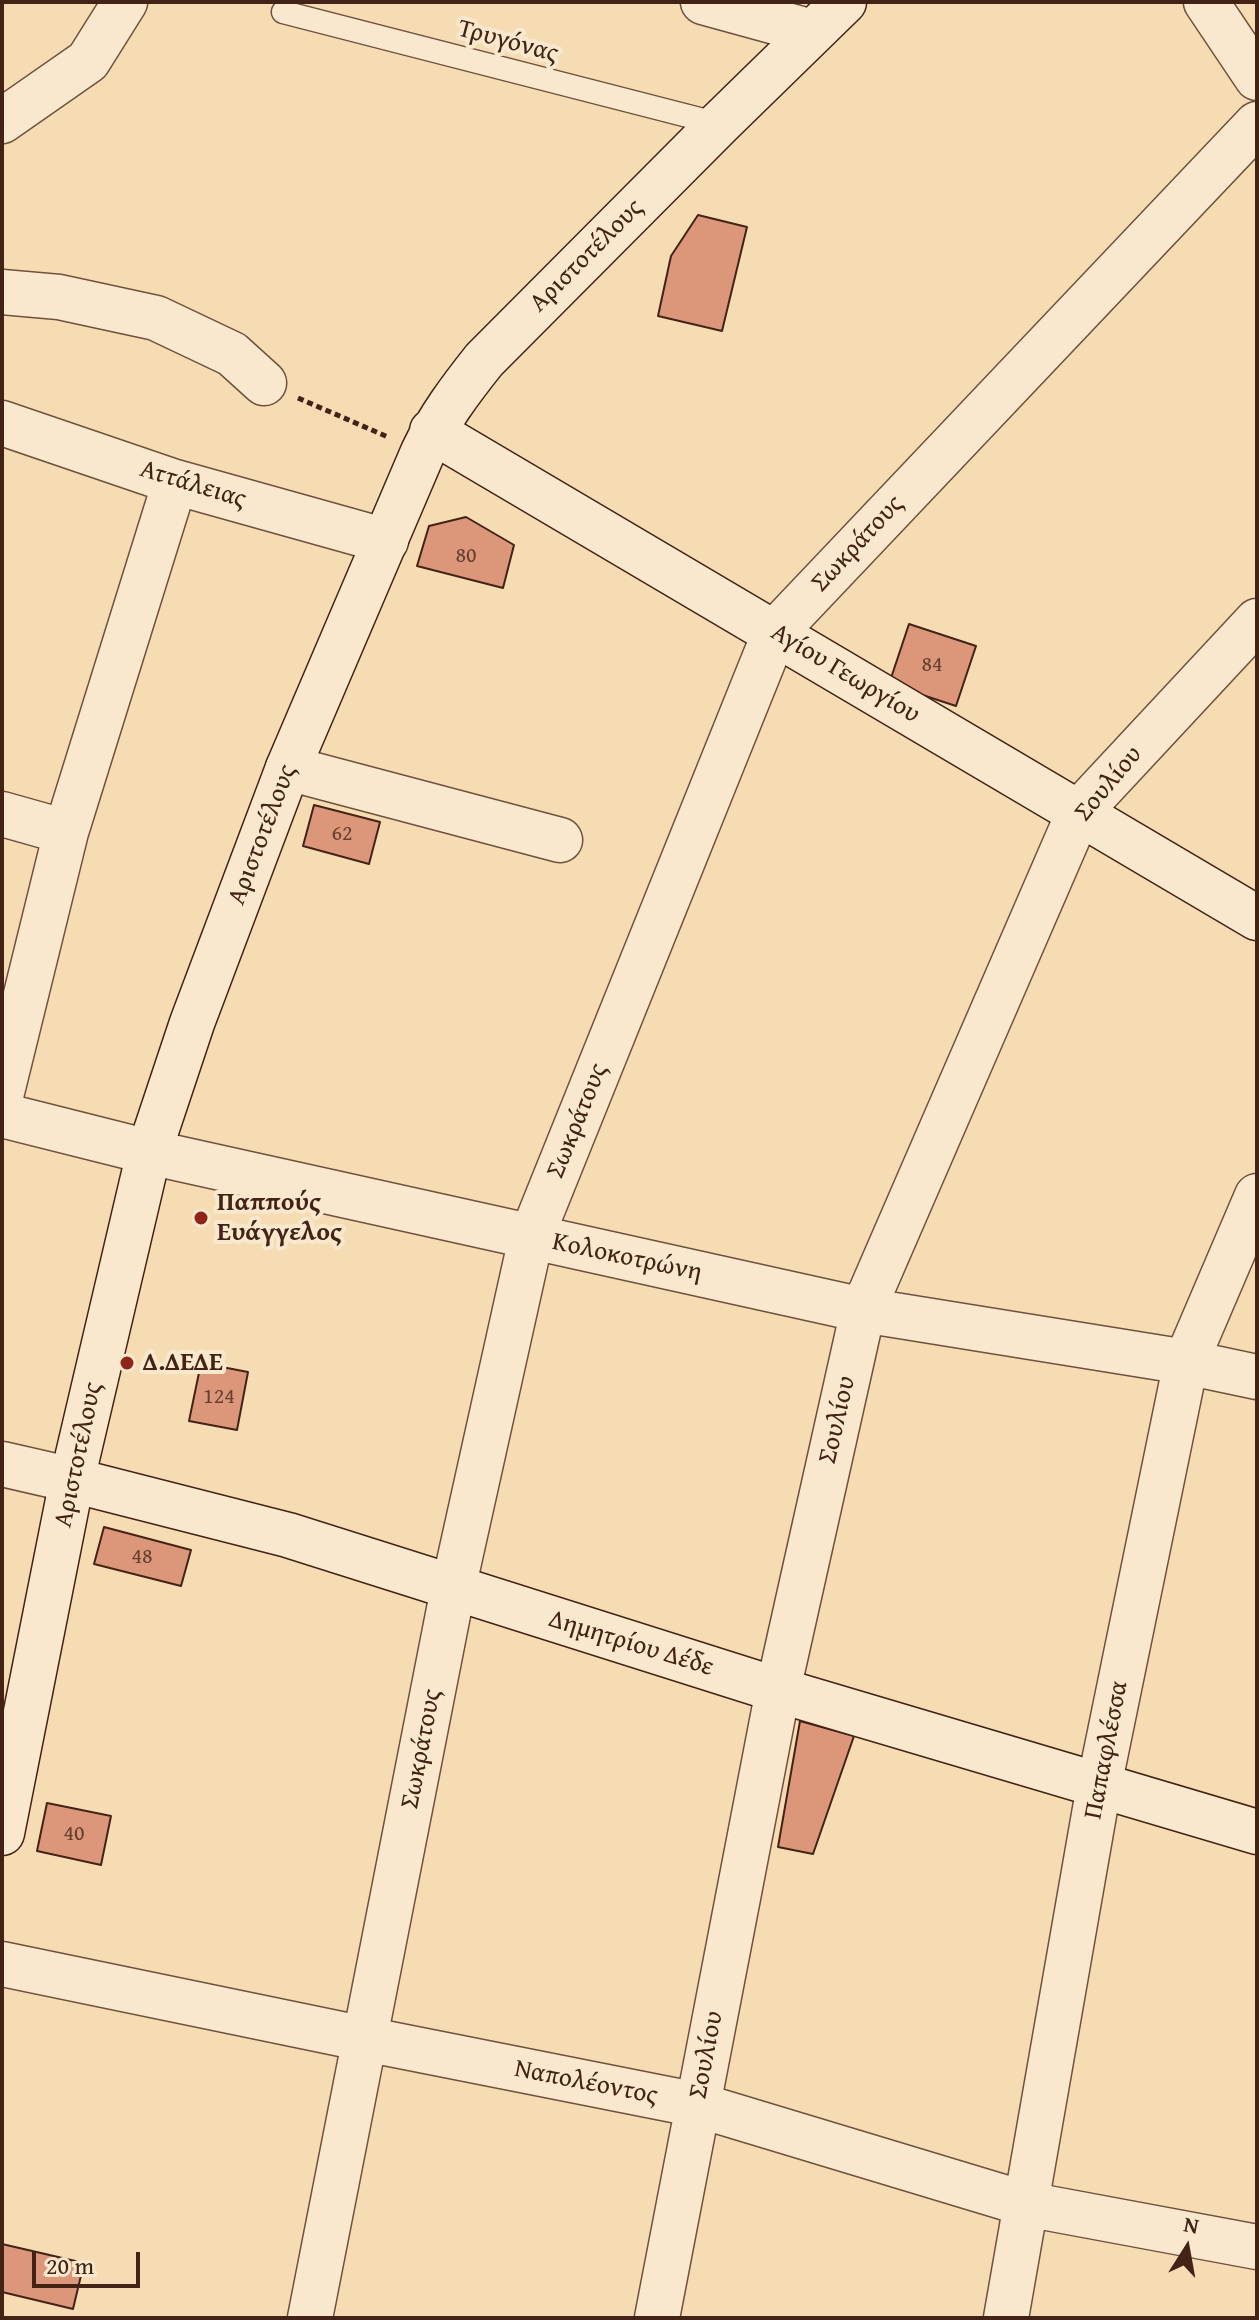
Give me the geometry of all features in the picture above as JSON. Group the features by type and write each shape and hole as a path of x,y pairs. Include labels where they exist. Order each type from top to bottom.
{"street":[{"path":"10,108 88,61 125,2"},
{"path":"703,2 812,32"},
{"name":"Αριστοτέλους","path":"2,1833 72,1480 149,1152 192,1023 288,768 428,441 458,392 484,360 844,2"},
{"path":"1206,2 1257,78"},
{"name":"Σωκράτους","path":"310,2318 453,1589 531,1238 775,632 1257,124"},
{"path":"2,292 59,297 156,318 232,354 264,383"},
{"name":"Αττάλειας","path":"2,423 175,482 386,541"},
{"name":"Αγίου Γεωργίου","path":"428,441 775,632 1257,918"},
{"path":"2,1092 66,832 175,482"},
{"name":"Σουλίου","path":"657,2318 778,1690 863,1310 1079,812 1257,621"},
{"path":"288,768 560,840"},
{"path":"2,814 66,832"},
{"name":"Κολοκοτρώνη","path":"2,1115 149,1152 863,1310 1186,1362 1257,1377"},
{"name":"Παπαφλέσσα","path":"1006,2318 1099,1786 1186,1362 1257,1196"},
{"name":"Δημητρίου Δέδε","path":"2,1464 288,1535 778,1690 1257,1832"},
{"name":"Ναπολέοντος","path":"2,1964 698,2105 1026,2204 1257,2247"}],"lane":[{"name":"Τρυγόνας","path":"283,12 719,124"}],"path":[{"path":"264,383 428,441"}],"building":[{"path":"698,215 747,227 722,331 658,316 671,256"},
{"path":"466,517 514,545 503,588 417,566 429,526"},
{"path":"909,624 976,646 956,706 889,684"},
{"path":"314,805 380,822 369,864 303,846"},
{"path":"201,1363 248,1372 237,1430 189,1421"},
{"path":"104,1527 191,1550 181,1586 94,1564"},
{"path":"800,1721 854,1736 813,1854 778,1847"},
{"path":"47,1803 111,1816 101,1865 37,1851"},
{"path":"2,2244 84,2263 73,2309 2,2292"}],"place":[{"name":"Παππούς Ευάγγελος","path":"201,1218"},
{"name":"Δ.ΔΕΔΕ","path":"127,1363"}]}
